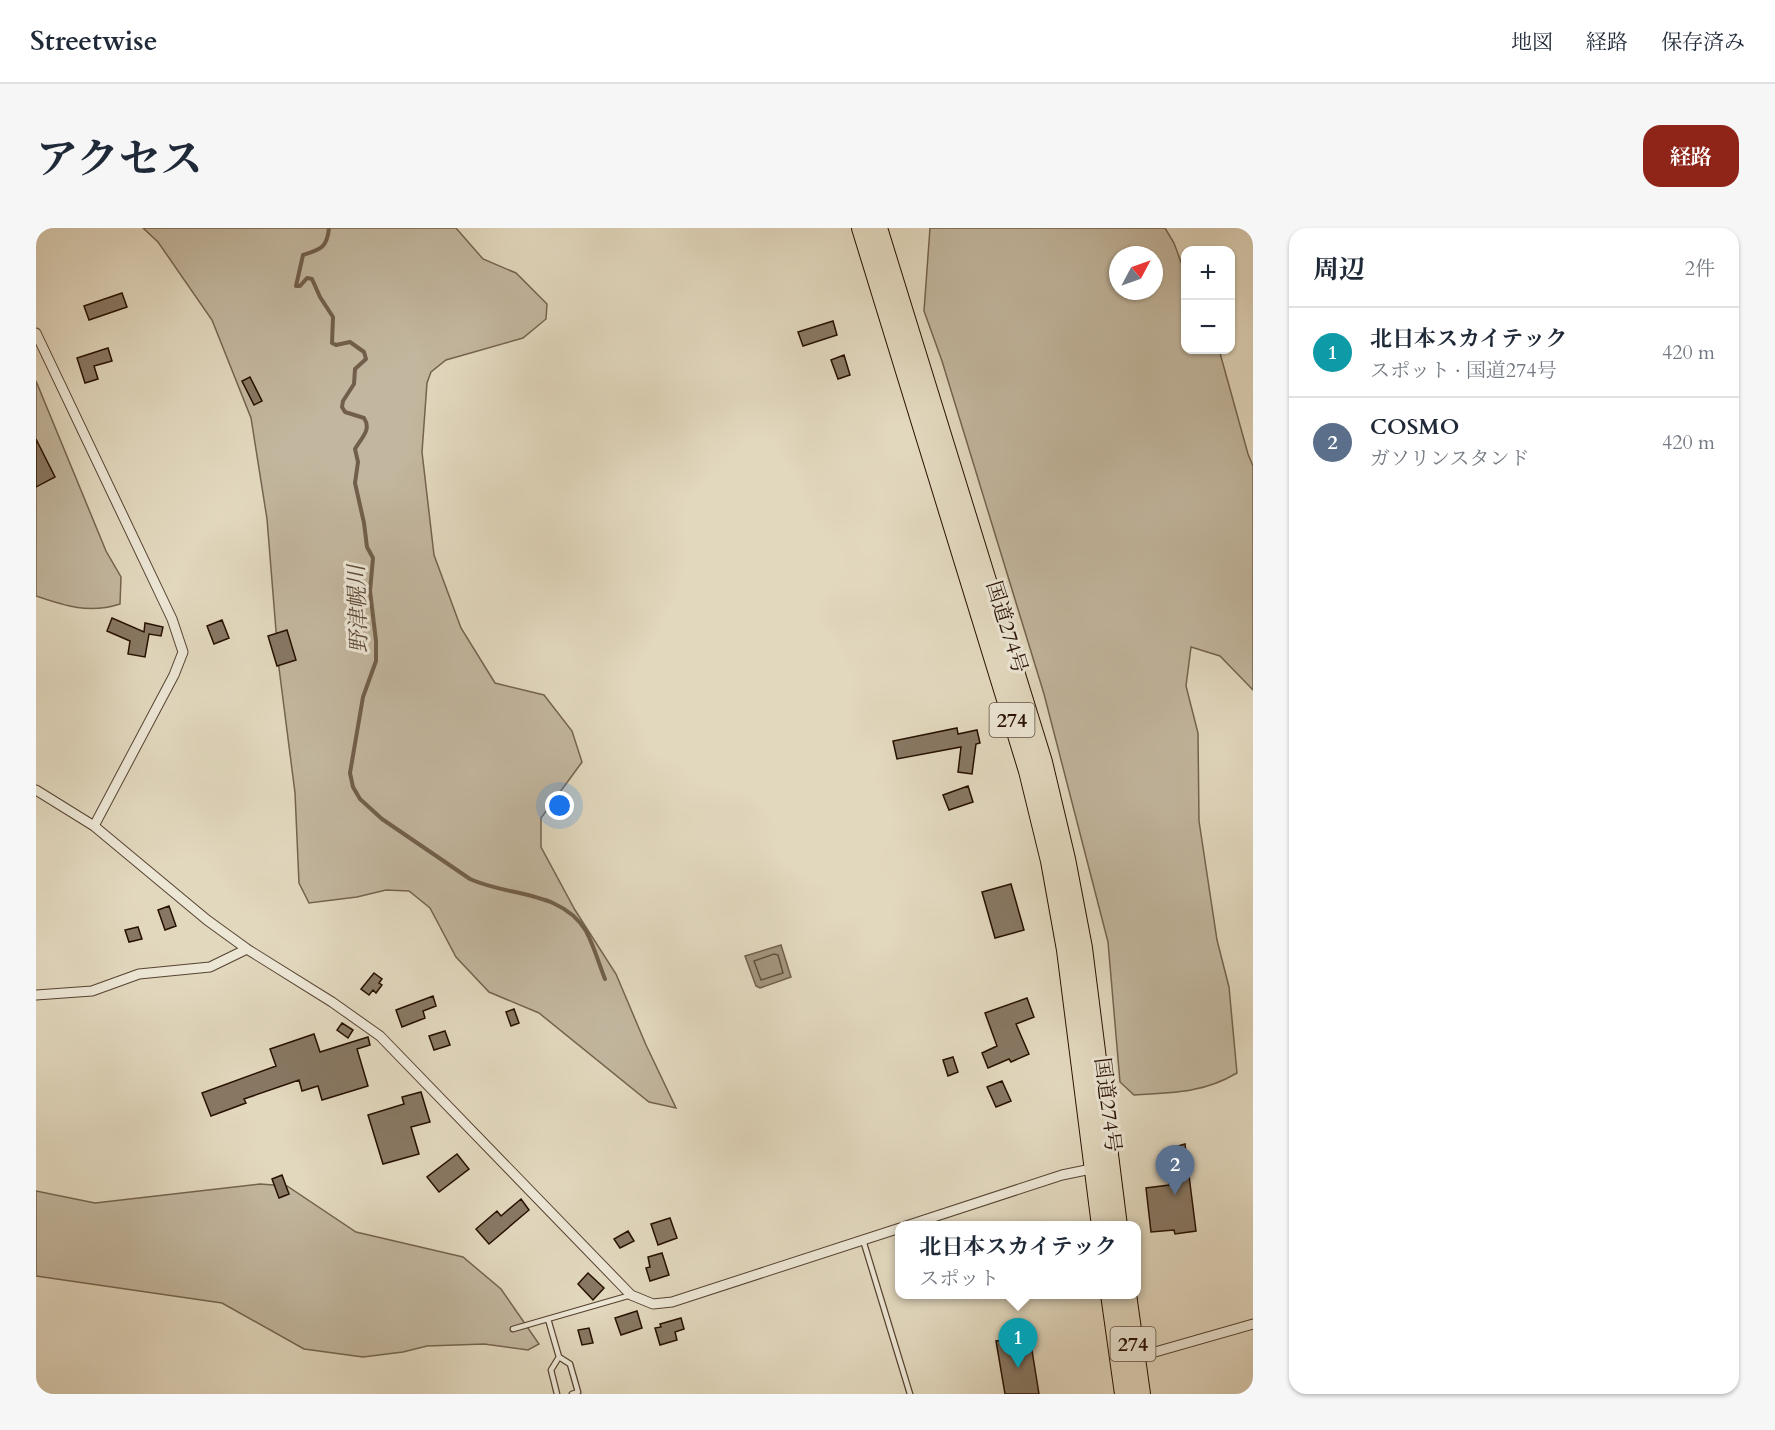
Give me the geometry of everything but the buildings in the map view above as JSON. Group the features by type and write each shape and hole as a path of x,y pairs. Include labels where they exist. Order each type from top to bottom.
{"highway":[{"name":"国道274号","path":"861,228 1028,771 1050,861 1102,1168 1117,1221"},
{"name":"国道274号","path":"878,228 1045,772 1066,859 1083,948 1102,1168 1101,1221"},
{"name":"274","path":"1111,1299 1126,1360 1141,1394"},
{"name":"274","path":"1124,1394 1126,1299"}],"street":[{"path":"36,333 172,619 183,652 174,675 94,826"},
{"path":"36,790 94,826 207,920 380,1036 632,1295 653,1304 672,1302 895,1230"},
{"path":"36,995 92,992 139,974 210,967 248,948"},
{"path":"921,1221 1051,1178 1102,1168"},
{"path":"1126,1360 1253,1324"}],"lane":[{"path":"863,1240 910,1394"},
{"path":"513,1329 632,1295"},
{"path":"548,1319 559,1357 570,1364 578,1392 572,1394"},
{"path":"557,1394 551,1370 559,1357"}],"shaded area":[{"path":"143,228 456,228 483,259 516,273 547,304 546,319 523,338 446,360 431,372 427,383 422,452 434,555 461,628 495,683 544,695 572,731 582,762 541,818 541,847 575,910 616,974 676,1108 649,1102 539,1013 489,992 456,957 430,908 409,891 386,890 357,897 309,903 299,883 295,793 279,668 267,519 251,418 212,320 158,242"},
{"path":"930,228 1165,228 1181,262 1181,354 1220,354 1253,466 1253,690 1220,656 1191,647 1186,686 1198,733 1199,821 1217,940 1229,987 1237,1073 1212,1085 1175,1092 1134,1095 1120,1082 1108,942 1044,694 942,361 924,311"},
{"path":"36,381 106,551 121,577 120,604 87,608 67,606 36,596"},
{"path":"260,1184 287,1186 356,1232 463,1257 501,1289 539,1344 528,1350 484,1344 427,1346 403,1352 363,1357 304,1349 222,1303 36,1276 36,1191 95,1203"}],"water":[{"path":"781,945 791,977 760,988 756,986 745,956"}],"waterway":[{"name":"野津幌川","path":"329,228 325,244 303,255 296,286 300,286 307,278 312,279 333,317 332,343 336,345 350,342 364,352 366,359 355,369 354,384 343,401 342,407 345,412 364,418 367,426 365,434 355,449 358,462 355,483 367,547 373,558 370,591 376,641 376,661 363,697 350,773 353,787 360,799 382,819 470,879 485,885 533,896 563,908 586,931 605,979"}],"place":[{"name":"COSMO","path":"1175,1195"},
{"name":"北日本スカイテック","path":"1018,1368"}]}
